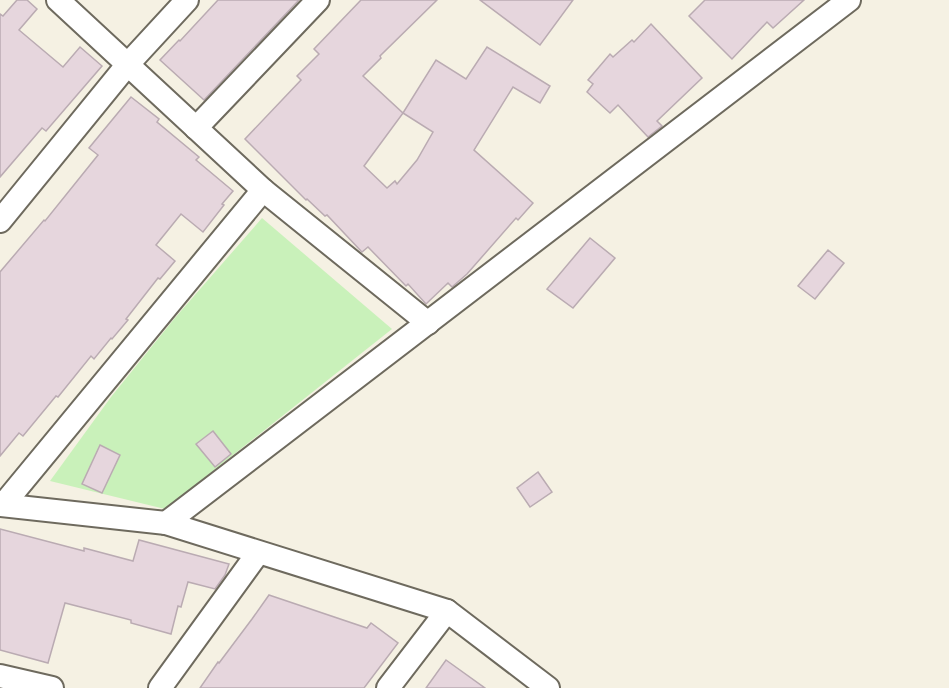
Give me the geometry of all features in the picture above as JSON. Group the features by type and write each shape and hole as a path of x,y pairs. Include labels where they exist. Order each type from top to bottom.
{"street":[{"path":"58,0 263,190 428,323"},
{"path":"0,221 128,64 187,0"},
{"path":"196,128 318,0"},
{"path":"166,524 849,0"},
{"path":"2,505 263,190"},
{"path":"2,505 166,524 447,611 548,688"},
{"path":"160,688 258,553"},
{"path":"388,688 447,611"},
{"path":"0,676 52,688"}],"green space":[{"path":"262,218 392,329 165,509 50,481 111,397 174,319"}],"building":[{"path":"17,0 27,0 37,9 19,30 63,67 80,47 102,66 46,131 42,128 0,177 0,14 3,16"},
{"path":"218,0 299,0 204,100 160,60"},
{"path":"361,0 437,0 363,76 403,113 436,60 466,79 487,47 550,86 540,103 513,87 474,150 533,203 518,220 516,218 467,274 452,287 448,283 426,304 368,247 362,252 327,215 325,216 306,200 245,139 301,80 297,76 319,54 314,49","holes":["403,113 433,132 417,160 397,184 395,181 387,188 364,166"]},
{"path":"480,0 573,0 540,45"},
{"path":"705,0 804,0 773,28 767,22 732,59 689,16"},
{"path":"651,24 702,78 657,121 662,126 648,137 618,105 610,113 587,92 593,84 588,80 610,54 613,57 632,40 634,42"},
{"path":"131,97 159,119 157,122 199,157 196,160 233,191 203,232 181,214 156,245 175,261 160,279 158,278 112,339 94,359 91,356 23,436 19,433 0,456 0,272 98,155 89,148"},
{"path":"590,238 615,258 573,308 547,289"},
{"path":"828,250 844,263 815,299 798,286"},
{"path":"213,431 231,454 215,467 196,444"},
{"path":"100,445 120,455 102,493 82,484"},
{"path":"538,472 552,492 530,507 517,488"},
{"path":"0,529 133,561 139,540 229,564 225,575 215,589 188,582 181,607 178,606 171,634 131,623 131,620 65,603 48,663 0,650"},
{"path":"269,595 367,628 371,623 398,643 364,688 200,688"},
{"path":"446,660 485,688 426,688"}]}
